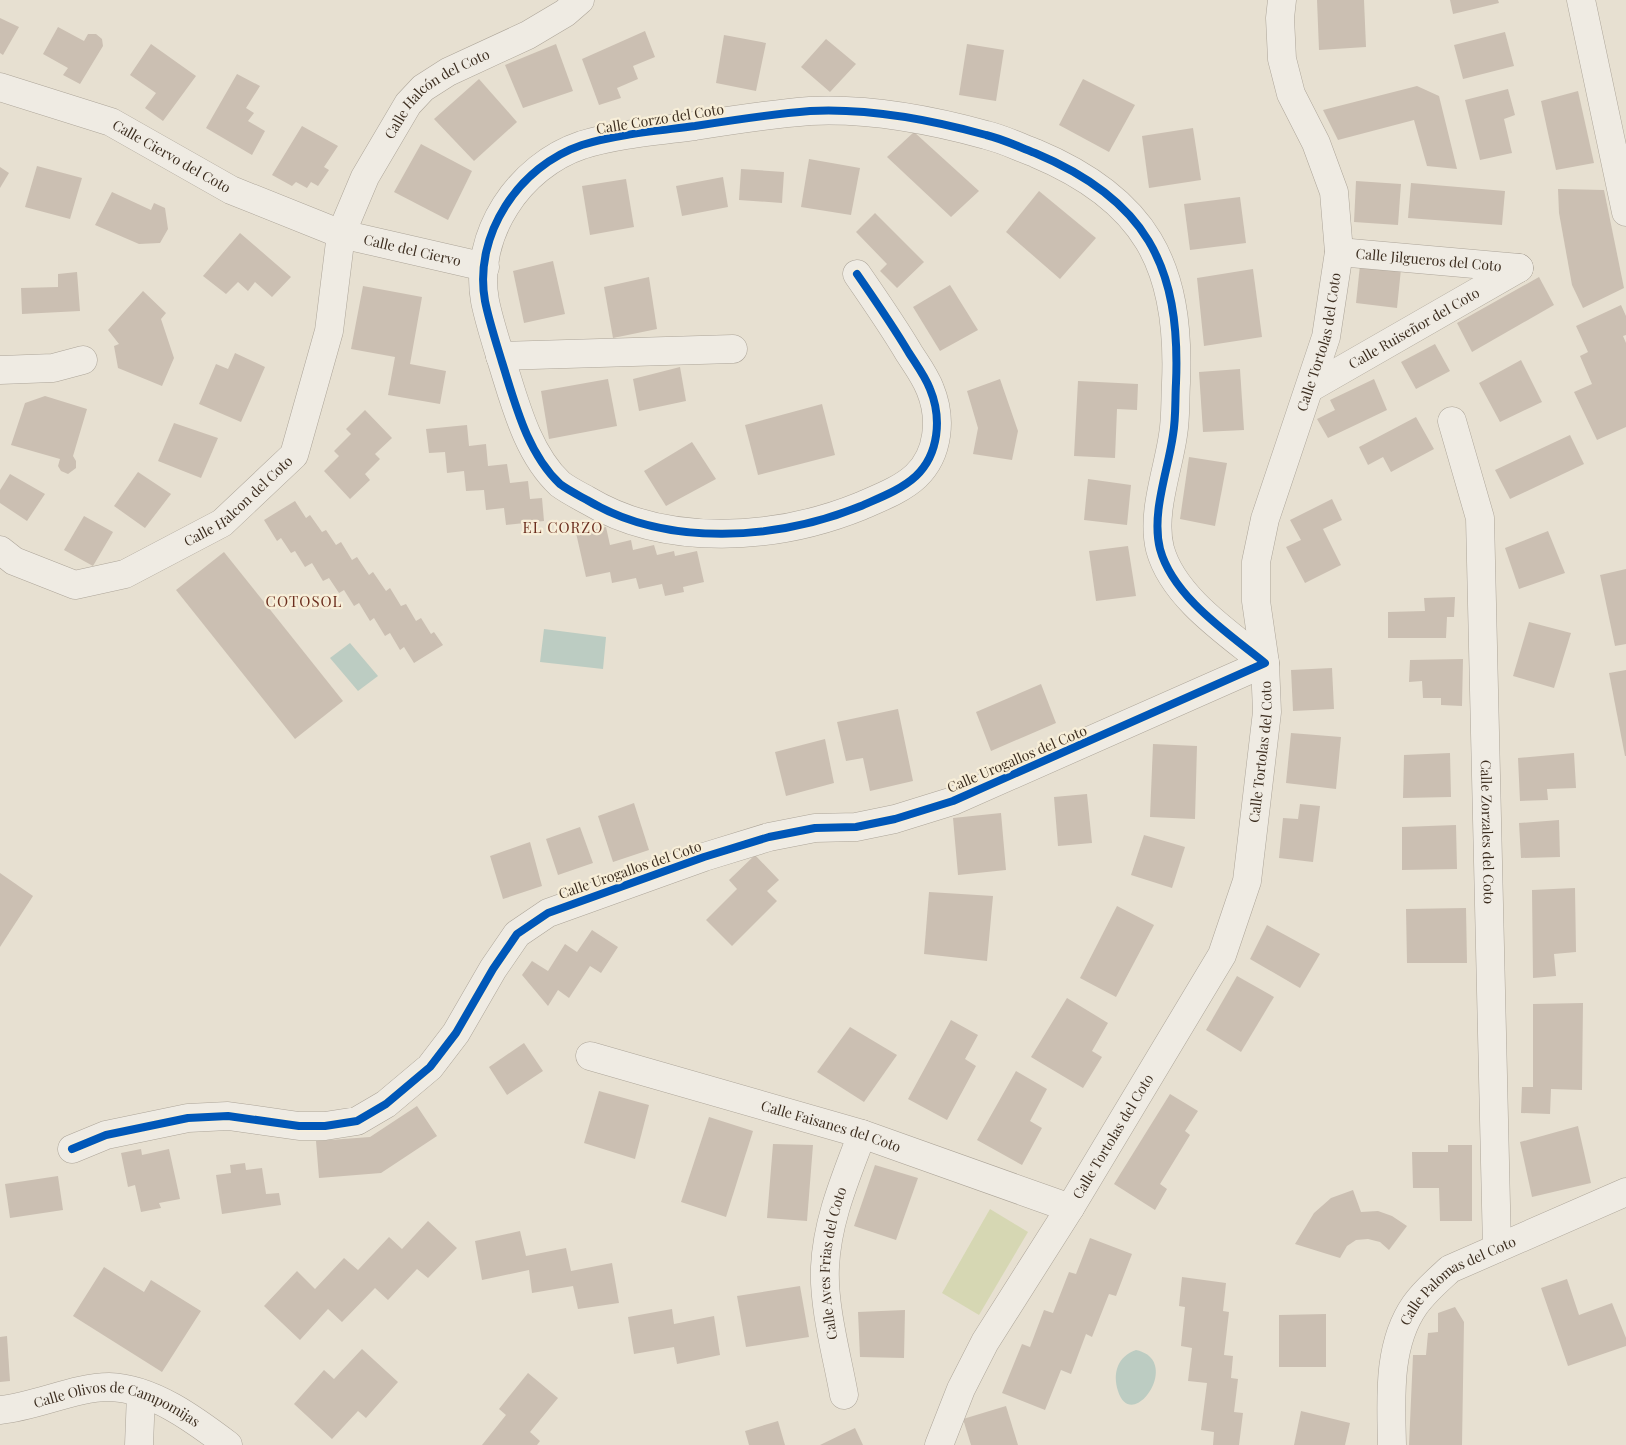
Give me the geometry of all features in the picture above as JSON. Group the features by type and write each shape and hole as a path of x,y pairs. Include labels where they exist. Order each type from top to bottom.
{"street":[{"name":"Calle Halcón del Coto","path":"341,234 365,177 408,104 423,88 448,72 528,35 566,13 580,0"},
{"name":"Calle Tortolas del Coto","path":"939,1445 961,1389 986,1342 1070,1208 1222,955 1247,881 1267,712 1265,663 1256,601 1256,562 1265,520 1326,337 1339,252 1334,192 1316,143 1291,94 1282,59 1280,18 1282,0"},
{"path":"1581,0 1626,212"},
{"name":"Calle Ciervo del Coto","path":"0,87 111,122 231,190 341,234"},
{"name":"Calle Corzo del Coto","path":"857,274 890,321 931,390 937,416 936,443 925,467 910,482 832,518 785,529 745,534 684,531 642,524 600,508 561,485 536,454 500,356 484,298 485,267 492,231 512,193 538,166 577,146 615,137 811,111 870,112 925,120 994,137 1064,165 1108,193 1142,228 1160,262 1173,303 1178,342 1174,429 1157,522 1160,549 1171,575 1202,612 1265,663"},
{"name":"Calle del Ciervo","path":"341,234 485,267"},
{"name":"Calle Halcon del Coto","path":"0,550 14,561 75,585 124,574 222,523 294,455 330,331 341,234"},
{"name":"Calle Jilgueros del Coto","path":"1339,252 1519,268"},
{"name":"Calle Ruiseñor del Coto","path":"1310,388 1519,268"},
{"path":"500,356 733,349"},
{"path":"0,370 53,368 83,360"},
{"name":"Calle Zorzales del Coto","path":"1452,421 1480,518 1497,1248"},
{"name":"Calle Urogallos del Coto","path":"72,1149 106,1136 188,1118 228,1116 299,1126 325,1126 357,1121 386,1104 430,1067 456,1033 493,969 516,934 548,912 704,857 769,837 815,828 856,827 895,819 953,801 1265,663"},
{"name":"Calle Faisanes del Coto","path":"590,1056 862,1134 1070,1208"},
{"name":"Calle Aves Frias del Coto","path":"844,1395 830,1319 825,1267 834,1212 862,1134"},
{"name":"Calle Palomas del Coto","path":"1392,1445 1391,1401 1395,1356 1401,1332 1414,1306 1429,1288 1450,1269 1626,1192"},
{"name":"Calle Olivos de Campomijas","path":"0,1410 109,1387 142,1394 164,1402 194,1420 228,1445"},
{"path":"139,1445 142,1394"}],"green space":[{"path":"990,1209 1028,1232 979,1315 942,1293"}],"shaded area":[{"path":"544,629 606,637 603,669 540,662"},
{"path":"350,643 378,676 358,691 330,658"},
{"path":"1136,1350 1150,1356 1155,1367 1155,1379 1150,1391 1143,1400 1133,1405 1125,1402 1118,1391 1116,1372 1125,1356"}],"building":[{"path":"1317,0 1364,0 1366,47 1319,50"},
{"path":"1450,0 1498,0 1499,3 1453,14"},
{"path":"0,18 19,27 3,55 0,53"},
{"path":"58,27 84,41 88,34 96,34 102,39 103,46 80,84 63,75 68,68 43,54"},
{"path":"645,31 655,57 633,66 638,79 617,88 621,98 599,105 582,59"},
{"path":"1505,32 1514,66 1463,79 1454,45"},
{"path":"724,35 766,43 756,91 716,83"},
{"path":"826,39 856,64 830,92 801,67"},
{"path":"151,44 196,76 163,121 145,108 156,93 130,75"},
{"path":"556,44 573,91 523,108 505,65"},
{"path":"967,44 1004,50 996,101 959,95"},
{"path":"237,74 260,86 246,108 254,113 248,121 265,131 252,155 206,128"},
{"path":"479,79 517,122 474,161 434,119"},
{"path":"1083,79 1135,105 1109,152 1059,125"},
{"path":"1417,86 1439,96 1457,169 1427,166 1414,120 1338,140 1323,110"},
{"path":"1508,89 1515,115 1504,119 1512,153 1480,160 1465,100"},
{"path":"1578,91 1594,163 1556,170 1541,101"},
{"path":"302,126 338,146 324,167 329,170 318,186 311,182 307,188 296,182 292,186 272,175"},
{"path":"1193,128 1201,180 1149,188 1142,136"},
{"path":"914,132 979,191 951,217 887,157"},
{"path":"421,144 472,171 448,220 394,192"},
{"path":"809,159 860,168 851,215 801,207"},
{"path":"37,166 82,178 70,219 25,207"},
{"path":"0,167 9,173 0,188"},
{"path":"741,169 784,172 782,203 739,200"},
{"path":"723,177 728,207 682,216 676,186"},
{"path":"626,179 634,227 590,235 582,186"},
{"path":"1356,181 1401,184 1398,225 1354,222"},
{"path":"1411,183 1505,191 1502,225 1408,218"},
{"path":"1558,189 1604,190 1624,288 1583,308 1572,285 1559,213"},
{"path":"1039,191 1096,238 1060,279 1006,232"},
{"path":"112,192 151,210 154,203 165,208 168,229 160,243 139,244 95,225"},
{"path":"1240,197 1246,243 1190,250 1184,204"},
{"path":"875,213 924,262 897,288 880,271 887,264 856,232"},
{"path":"240,233 291,277 272,297 255,282 248,291 238,282 226,294 203,276"},
{"path":"553,261 565,314 524,323 513,271"},
{"path":"1360,265 1401,269 1397,308 1356,303"},
{"path":"1253,269 1262,337 1204,346 1197,278"},
{"path":"77,272 80,311 22,314 21,288 58,287 58,274"},
{"path":"649,277 657,329 613,338 604,287"},
{"path":"1539,277 1554,305 1472,352 1457,323"},
{"path":"950,285 978,330 940,351 913,307"},
{"path":"363,286 422,297 410,364 446,371 440,404 388,395 395,357 351,349"},
{"path":"143,291 166,313 161,319 174,358 162,386 118,368 114,346 119,344 108,330"},
{"path":"1621,305 1626,316 1626,335 1623,336 1626,343 1626,427 1597,440 1574,392 1592,384 1580,356 1588,352 1576,326"},
{"path":"1435,344 1450,371 1416,389 1401,362"},
{"path":"235,353 265,367 241,422 199,404 216,364 228,369"},
{"path":"1521,360 1542,402 1500,422 1479,383"},
{"path":"680,367 686,401 639,411 633,379"},
{"path":"1240,369 1244,430 1203,432 1199,372"},
{"path":"608,379 617,426 549,439 541,391"},
{"path":"1000,379 1018,431 1012,460 973,454 978,428 967,391"},
{"path":"1374,379 1387,410 1328,438 1317,419 1335,410 1330,400"},
{"path":"1078,381 1138,384 1137,410 1117,409 1115,458 1074,456"},
{"path":"45,396 87,409 73,456 76,461 76,468 68,474 61,471 58,466 60,459 11,445 25,403"},
{"path":"822,404 835,455 758,475 745,425"},
{"path":"365,410 392,438 375,454 380,459 365,474 370,480 350,499 324,471 339,456 334,451 351,434 346,429"},
{"path":"1416,417 1434,449 1391,472 1383,457 1368,465 1359,447"},
{"path":"174,423 218,438 201,478 158,461"},
{"path":"467,425 469,446 486,444 488,466 507,464 510,483 528,481 530,499 542,498 544,521 506,525 504,508 486,510 484,490 466,491 464,471 447,473 445,452 429,453 426,429"},
{"path":"1570,435 1584,464 1510,499 1495,470"},
{"path":"692,442 716,479 666,506 644,471"},
{"path":"1189,457 1227,463 1215,526 1180,519"},
{"path":"138,472 171,494 145,528 114,506"},
{"path":"10,474 45,494 27,521 0,503 0,490"},
{"path":"1088,479 1131,485 1127,525 1084,520"},
{"path":"1332,499 1342,520 1323,529 1341,565 1305,583 1286,547 1301,540 1290,520"},
{"path":"295,501 306,518 310,515 322,532 326,530 336,545 341,542 352,560 357,557 369,575 373,572 386,591 390,588 401,606 406,604 416,621 421,618 431,634 434,632 443,645 414,663 404,647 400,650 390,633 385,636 374,618 370,621 359,603 354,606 344,590 339,593 329,578 323,581 312,563 305,567 295,551 291,553 281,538 277,541 264,520"},
{"path":"84,516 113,532 93,566 64,550"},
{"path":"606,527 610,545 631,540 633,550 654,545 657,555 674,551 675,556 697,551 704,582 683,587 684,592 665,596 662,584 639,589 636,578 612,583 610,572 586,577 576,533"},
{"path":"1548,531 1565,573 1519,589 1505,548"},
{"path":"1128,546 1136,596 1096,601 1089,551"},
{"path":"224,552 343,701 295,739 176,590"},
{"path":"1626,569 1626,644 1615,646 1600,575"},
{"path":"1455,597 1454,617 1447,617 1446,638 1388,638 1388,612 1425,611 1424,598"},
{"path":"1529,622 1571,633 1554,688 1513,676"},
{"path":"1463,659 1462,706 1441,705 1441,698 1423,698 1422,681 1409,682 1410,660"},
{"path":"1332,668 1334,709 1293,711 1291,670"},
{"path":"1626,670 1626,756 1625,756 1609,673"},
{"path":"1041,684 1056,723 991,751 976,712"},
{"path":"898,709 913,781 870,791 863,758 846,761 837,722"},
{"path":"1291,733 1341,737 1336,789 1286,783"},
{"path":"825,739 834,783 786,796 775,752"},
{"path":"1153,744 1197,746 1195,819 1150,817"},
{"path":"1450,753 1451,797 1403,798 1404,755"},
{"path":"1574,753 1576,788 1547,789 1548,800 1520,801 1518,758"},
{"path":"1087,794 1092,843 1058,846 1054,797"},
{"path":"634,803 649,850 613,862 598,816"},
{"path":"1300,804 1320,806 1313,862 1279,858 1283,818 1298,819"},
{"path":"1001,813 1006,870 958,875 953,818"},
{"path":"1559,820 1560,857 1521,858 1519,823"},
{"path":"1456,825 1457,869 1402,870 1402,827"},
{"path":"580,827 593,863 558,875 546,839"},
{"path":"1144,835 1185,847 1172,888 1131,875"},
{"path":"530,842 542,886 503,899 490,856"},
{"path":"755,855 779,880 767,891 777,901 732,946 706,920 737,889 729,880"},
{"path":"0,873 33,896 0,947"},
{"path":"1575,888 1576,952 1554,954 1556,976 1533,978 1532,890"},
{"path":"929,892 993,896 987,961 924,954"},
{"path":"1117,906 1154,925 1116,997 1080,978"},
{"path":"1466,908 1467,963 1407,963 1406,909"},
{"path":"1267,925 1320,954 1300,988 1250,959"},
{"path":"592,930 618,947 601,973 590,966 569,998 558,990 548,1006 522,975 532,961 548,971 565,944 577,952"},
{"path":"1237,976 1274,997 1241,1052 1206,1030"},
{"path":"1067,998 1108,1023 1092,1051 1102,1057 1083,1088 1031,1057"},
{"path":"1583,1003 1582,1090 1551,1089 1550,1114 1521,1113 1522,1087 1533,1087 1533,1004"},
{"path":"951,1020 978,1035 965,1059 976,1066 947,1120 908,1099"},
{"path":"850,1027 897,1055 864,1102 817,1072"},
{"path":"524,1043 543,1071 507,1095 489,1067"},
{"path":"1016,1071 1047,1089 1030,1121 1042,1128 1022,1165 977,1140"},
{"path":"599,1091 649,1105 635,1159 584,1143"},
{"path":"1170,1094 1198,1111 1185,1131 1190,1135 1160,1184 1167,1189 1155,1210 1114,1184"},
{"path":"417,1106 437,1136 381,1173 319,1178 316,1141 370,1137"},
{"path":"709,1117 753,1131 726,1217 681,1202"},
{"path":"1578,1126 1591,1183 1532,1197 1520,1142"},
{"path":"773,1144 813,1145 807,1221 767,1218"},
{"path":"1448,1145 1472,1145 1472,1221 1440,1221 1439,1188 1413,1188 1412,1152 1448,1152"},
{"path":"141,1149 142,1155 169,1149 180,1199 159,1203 161,1208 141,1212 135,1185 128,1187 121,1153"},
{"path":"245,1163 246,1170 262,1168 266,1194 279,1193 281,1205 222,1214 216,1175 231,1173 230,1165"},
{"path":"875,1165 918,1178 896,1240 854,1226"},
{"path":"58,1176 63,1210 10,1218 5,1184"},
{"path":"1353,1190 1361,1212 1378,1211 1392,1216 1407,1226 1389,1250 1380,1242 1368,1239 1356,1240 1347,1246 1340,1258 1295,1244 1314,1213 1331,1198"},
{"path":"428,1221 457,1248 428,1278 417,1269 388,1300 375,1288 342,1322 328,1309 300,1340 264,1306 297,1271 315,1289 344,1258 358,1270 389,1237 402,1249"},
{"path":"520,1231 526,1256 566,1248 571,1271 612,1263 619,1303 578,1309 573,1286 532,1293 529,1270 482,1280 475,1241"},
{"path":"1090,1238 1132,1254 1116,1296 1109,1294 1092,1337 1086,1334 1071,1374 1061,1370 1045,1410 1002,1393 1022,1344 1030,1347 1044,1310 1053,1313 1069,1272 1076,1274"},
{"path":"104,1267 144,1292 151,1280 201,1311 162,1372 73,1316"},
{"path":"1182,1277 1226,1283 1223,1311 1229,1312 1224,1355 1233,1356 1231,1378 1238,1379 1234,1412 1243,1413 1239,1445 1213,1445 1214,1432 1201,1430 1207,1383 1188,1381 1192,1348 1181,1346 1185,1307 1179,1306"},
{"path":"1567,1279 1579,1315 1612,1303 1626,1338 1626,1346 1568,1366 1541,1288"},
{"path":"800,1286 809,1337 746,1347 737,1296"},
{"path":"1455,1307 1464,1322 1462,1445 1409,1445 1413,1355 1426,1355 1428,1333 1438,1332 1438,1313"},
{"path":"672,1309 674,1324 714,1316 720,1355 677,1364 674,1347 634,1354 628,1317"},
{"path":"905,1310 904,1358 860,1357 858,1312"},
{"path":"1326,1314 1326,1367 1279,1367 1279,1315"},
{"path":"7,1336 10,1381 0,1382 0,1337"},
{"path":"362,1349 398,1382 366,1418 358,1411 332,1439 294,1404 324,1370 334,1379"},
{"path":"528,1373 558,1398 530,1432 540,1441 537,1445 482,1445 506,1415 499,1409"},
{"path":"1006,1406 1018,1445 971,1445 963,1419"},
{"path":"1301,1411 1350,1423 1345,1445 1294,1445"},
{"path":"778,1421 785,1445 749,1445 745,1431"},
{"path":"855,1428 863,1445 820,1445"}],"cycle path":[{"path":"72,1149 106,1135 188,1118 228,1116 299,1126 325,1126 357,1121 386,1104 430,1067 456,1033 493,969 517,934 548,913 704,857 769,837 815,828 856,827 895,819 953,801 1265,663 1219,626 1189,598 1177,583 1160,549 1158,535 1159,507 1175,422 1176,341 1172,304 1163,270 1149,241 1129,215 1104,192 1073,171 1005,141 964,129 898,116 854,111 810,111 781,114 624,135 582,145 559,155 520,186 505,206 494,228 486,252 483,276 488,316 517,410 539,458 560,484 618,515 652,526 687,532 722,534 758,532 794,526 861,506 890,493 910,481 924,467 930,457 934,446 937,423 934,400 930,389 897,333 857,274"}],"district":[{"name":"EL CORZO","path":"563,528"},
{"name":"COTOSOL","path":"304,602"}]}
